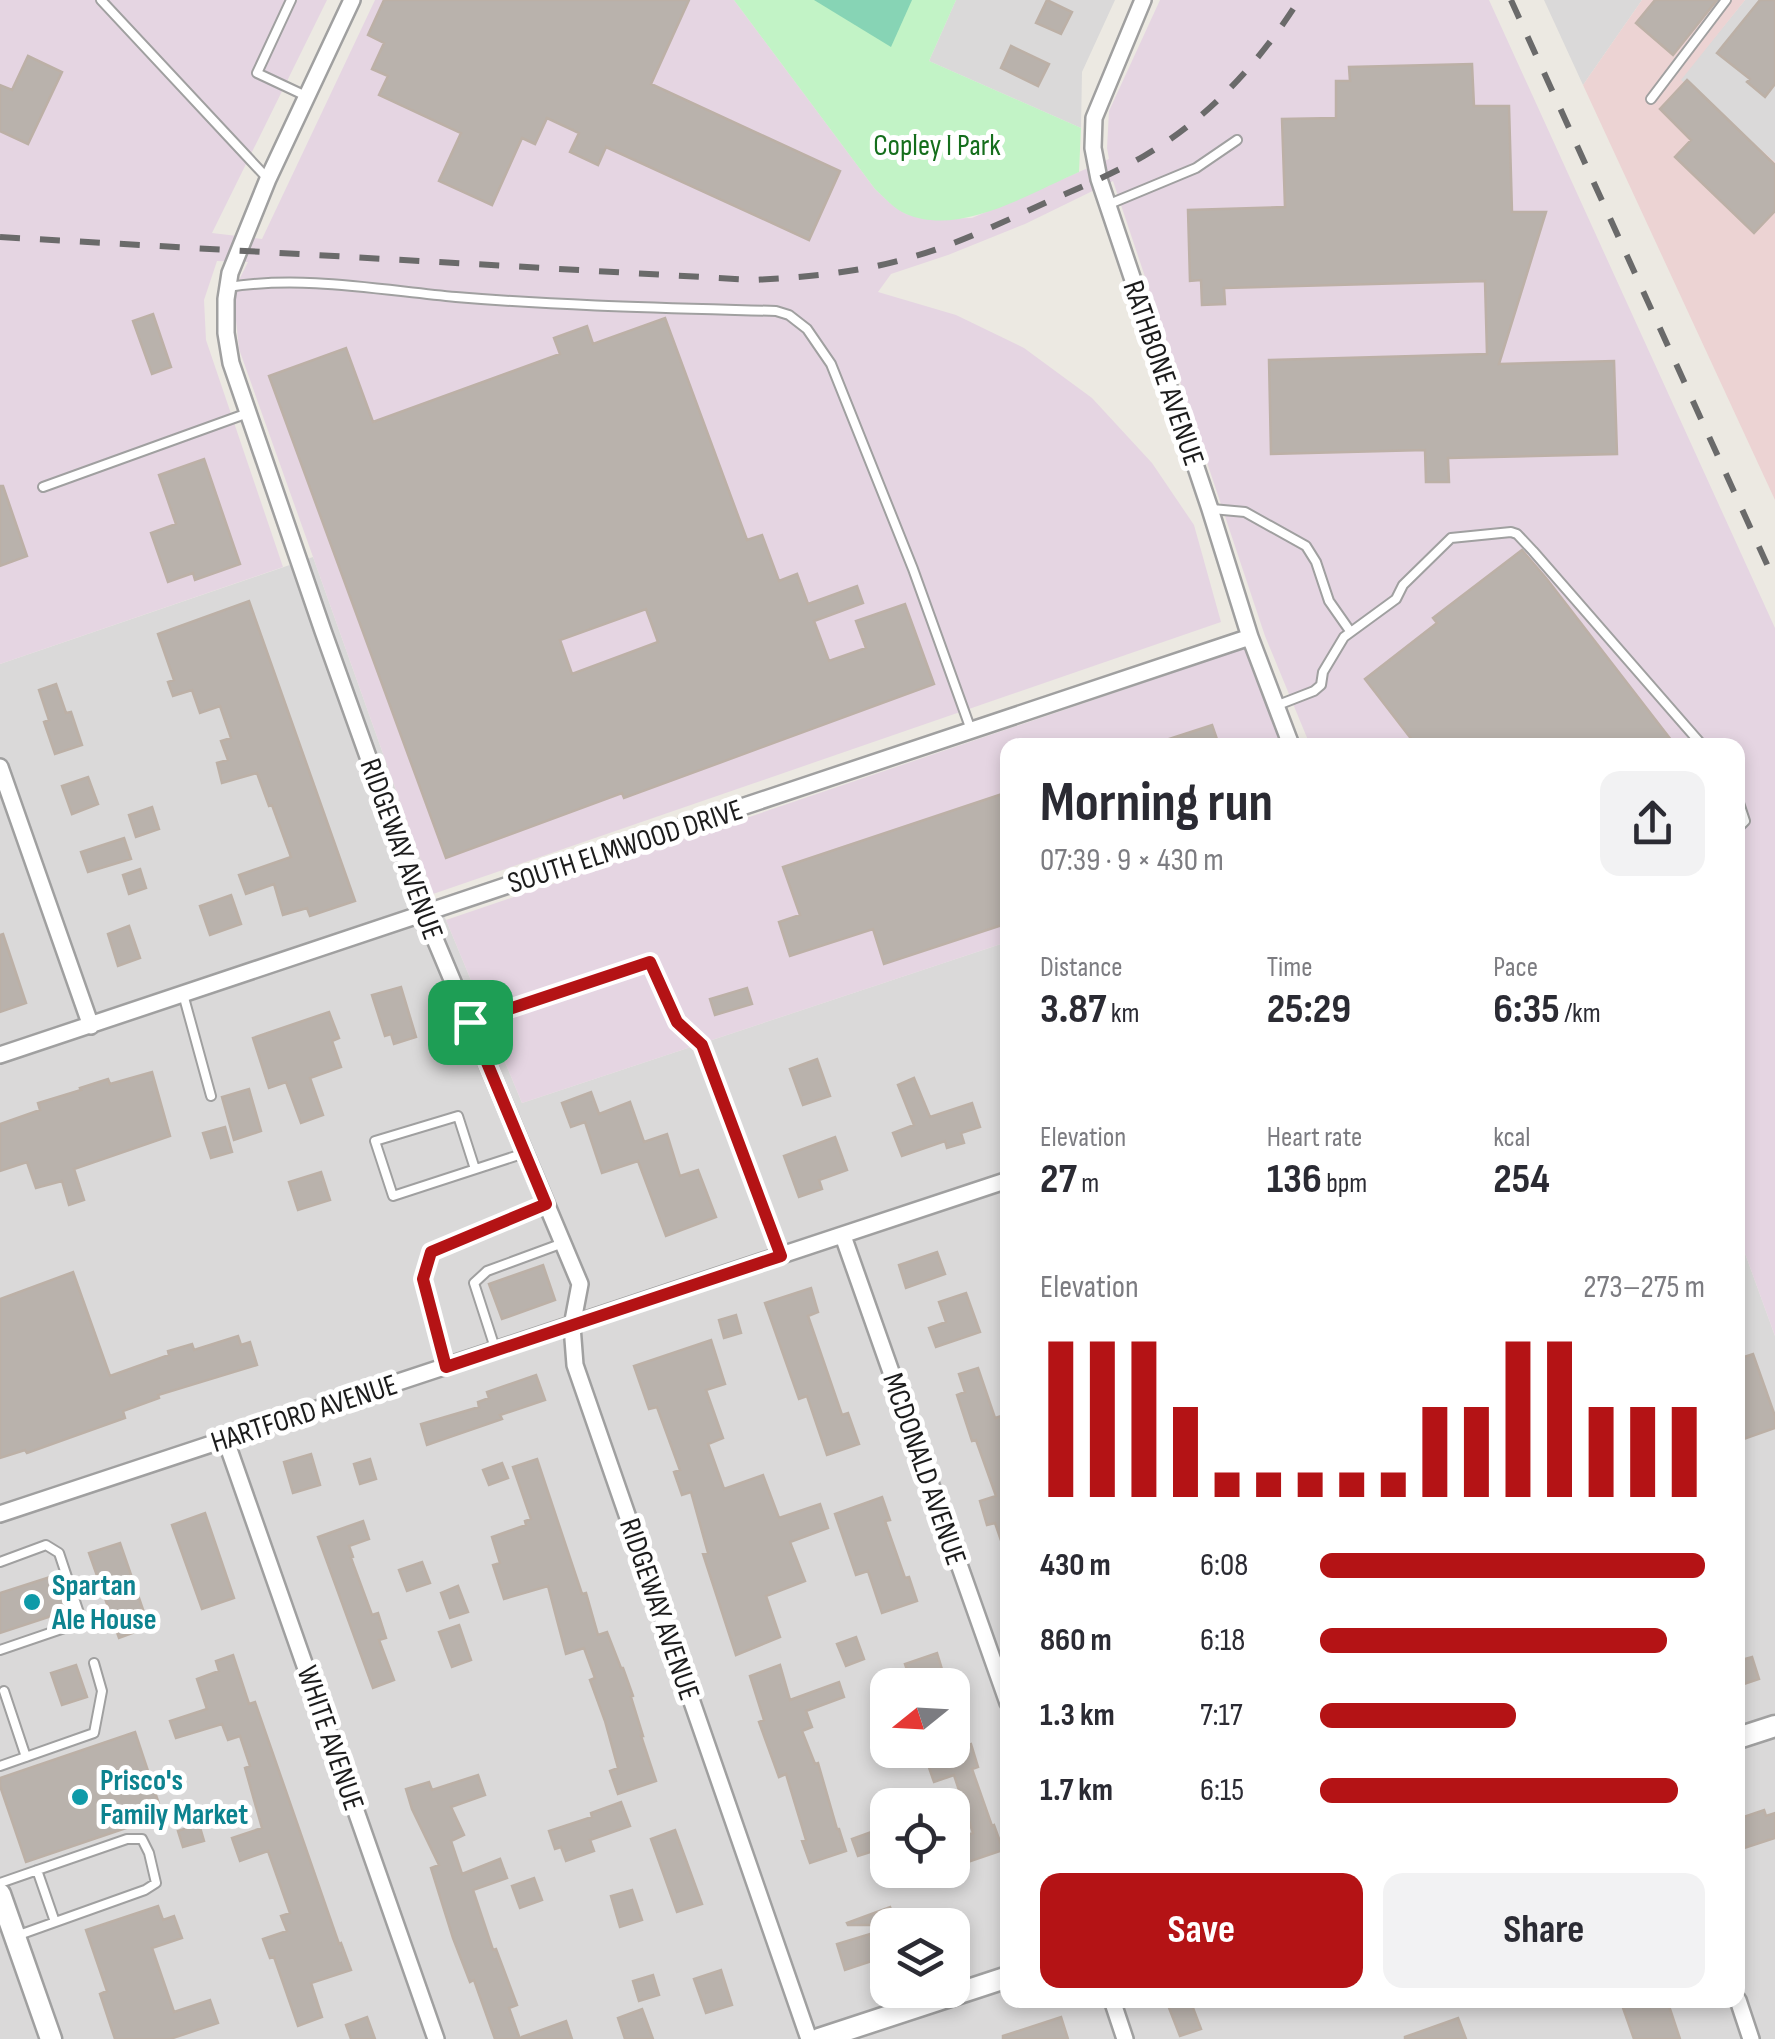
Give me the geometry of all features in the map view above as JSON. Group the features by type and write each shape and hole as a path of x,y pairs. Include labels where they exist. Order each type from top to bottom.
{"street":[{"name":"RIDGEWAY AVENUE","path":"352,0 268,178 227,287 226,333 231,363 424,913 580,1284 572,1326 575,1365 810,2039"},
{"name":"RATHBONE AVENUE","path":"1144,0 1094,118 1093,148 1107,205 1250,637 1289,738"},
{"name":"SOUTH ELMWOOD DRIVE","path":"0,1055 1250,637"},
{"path":"0,767 91,1026"},
{"name":"HARTFORD AVENUE","path":"0,1514 1000,1183"},
{"name":"MCDONALD AVENUE","path":"843,1236 1000,1680"},
{"name":"WHITE AVENUE","path":"225,1438 436,2039"},
{"path":"1745,1736 1775,1726"},
{"path":"0,1894 51,2039"},
{"path":"818,2039 1000,1980"},
{"path":"1115,2008 1125,2039"},
{"path":"1741,2008 1751,2039"}],"lane":[{"path":"101,0 268,178"},
{"path":"291,0 257,73 306,96"},
{"path":"1650,99 1726,0"},
{"path":"1107,205 1196,168 1237,140"},
{"path":"227,287 283,283 370,286 505,300 776,311 789,315 807,328 831,364 913,569 971,730"},
{"path":"43,487 248,412"},
{"path":"1210,509 1245,512 1306,546 1316,562 1329,601 1350,632"},
{"path":"1276,705 1321,685 1323,672 1344,636 1396,598 1402,585 1451,538 1512,532 1533,551 1696,738"},
{"path":"470,1022 650,962 677,1022 702,1045 781,1256"},
{"path":"184,994 211,1096"},
{"path":"476,1169 458,1116 375,1141 393,1196 525,1154"},
{"path":"446,1367 423,1279 431,1252 546,1204"},
{"path":"496,1350 474,1282 486,1271 563,1243"},
{"path":"0,1562 46,1545 58,1553 82,1622 0,1650"},
{"path":"0,1766 94,1733 102,1691 94,1662"},
{"path":"4,1691 26,1757"},
{"path":"0,1883 127,1839 142,1839 149,1853 156,1883 145,1890 15,1936"},
{"path":"37,1870 55,1922"}],"shaded area":[{"path":"0,0 327,0 212,233 262,239 375,0 734,0 875,189 906,214 927,219 972,218 1109,159 1109,111 1160,0 1489,0 1775,628 1775,1336 1745,1253 1745,738 1307,738 1265,636 1113,181 1025,224 891,274 878,292 956,315 1024,348 1092,398 1152,463 1194,525 1221,622 433,894 239,349 233,292 248,262 217,261 204,300 206,340 283,567 0,664"},
{"path":"956,0 1115,0 1082,72 1081,128 929,61"},
{"path":"1544,0 1642,0 1583,85"},
{"path":"1642,0 1745,0 1681,80 1775,162 1775,500 1583,85"},
{"path":"1745,0 1775,0 1775,162 1680,80"},
{"path":"313,557 433,894 522,1103 1000,944 1000,2008 1745,2008 1745,1253 1775,1336 1775,2039 0,2039 0,664"},
{"path":"1246,648 1280,738 1000,738 1000,944 522,1103 446,920"}],"green space":[{"name":"Copley I Park","path":"734,0 956,0 929,61 1081,128 1079,172 1017,201 972,216 927,220 906,214 875,189"},
{"path":"814,0 912,0 891,47"}],"building":[{"path":"384,0 689,0 651,84 840,171 809,240 606,147 598,165 570,152 579,133 547,118 535,144 522,138 492,205 439,181 461,133 379,95 388,76 372,69 384,43 368,35"},
{"path":"1047,0 1072,12 1061,34 1036,23"},
{"path":"1655,0 1717,0 1673,55 1636,23"},
{"path":"1760,0 1775,0 1775,84 1765,97 1747,82 1750,79 1717,53"},
{"path":"1011,46 1049,64 1038,86 1001,68"},
{"path":"28,56 62,72 28,144 0,131 0,85 12,90"},
{"path":"1472,64 1474,106 1509,106 1512,212 1546,212 1499,364 1614,361 1617,454 1448,458 1449,482 1426,482 1425,450 1271,454 1269,360 1487,354 1485,281 1224,288 1225,304 1202,305 1201,280 1190,281 1188,210 1285,207 1282,119 1336,118 1336,81 1350,81 1349,67"},
{"path":"1687,80 1775,165 1775,211 1754,233 1675,157 1691,140 1660,109"},
{"path":"153,314 171,367 152,374 133,321"},
{"path":"665,318 747,540 762,535 779,581 797,574 808,604 857,586 863,603 814,621 829,661 866,648 856,621 905,604 934,684 624,798 622,793 446,858 269,376 346,348 373,422 560,354 554,338 587,326 593,344","holes":["646,609 658,642 572,674 560,640"]},
{"path":"204,459 240,564 195,580 193,573 168,582 151,533 176,524 159,475"},
{"path":"0,486 27,556 0,566"},
{"path":"1522,550 1670,738 1411,738 1365,679 1437,623 1433,618"},
{"path":"249,601 355,901 310,916 307,908 283,915 274,884 246,894 239,875 291,857 257,773 222,783 217,763 228,760 221,741 231,738 220,706 200,713 192,690 173,696 168,682 174,680 158,634"},
{"path":"56,684 82,745 55,754 39,690"},
{"path":"1212,725 1217,738 1172,738"},
{"path":"88,777 98,804 72,814 62,786"},
{"path":"1000,795 1000,926 884,964 873,929 790,956 779,922 800,915 783,867"},
{"path":"152,807 159,829 136,837 129,815"},
{"path":"124,838 131,859 88,872 81,852"},
{"path":"140,869 146,888 129,894 123,875"},
{"path":"231,895 241,924 210,935 200,906"},
{"path":"129,926 140,958 118,966 108,934"},
{"path":"3,934 26,1003 0,1012 0,935"},
{"path":"401,987 416,1037 394,1044 391,1034 385,1036 372,995"},
{"path":"747,988 752,1004 715,1015 710,999"},
{"path":"329,1012 339,1038 332,1041 341,1067 310,1078 323,1115 301,1123 286,1082 269,1088 253,1038"},
{"path":"817,1059 830,1096 803,1105 790,1069"},
{"path":"152,1072 170,1136 74,1169 84,1200 69,1205 62,1181 36,1188 27,1162 0,1171 0,1124 40,1110 38,1103 80,1088"},
{"path":"914,1078 930,1117 972,1103 980,1127 961,1133 964,1143 947,1148 945,1141 902,1156 893,1133 914,1125 898,1085"},
{"path":"249,1089 261,1131 234,1140 222,1097"},
{"path":"591,1092 599,1114 630,1102 644,1142 667,1134 680,1176 698,1170 716,1217 666,1236 638,1161 602,1173 585,1122 571,1127 562,1103"},
{"path":"225,1127 232,1152 211,1158 203,1133"},
{"path":"835,1137 847,1170 819,1180 822,1189 799,1197 784,1156"},
{"path":"321,1172 330,1200 298,1210 289,1182"},
{"path":"937,1252 945,1274 906,1288 899,1265"},
{"path":"543,1265 555,1300 502,1319 489,1284"},
{"path":"73,1272 110,1376 169,1355 168,1351 192,1344 194,1350 238,1336 241,1345 250,1342 257,1365 158,1395 159,1398 123,1411 125,1418 27,1453 25,1450 0,1458 0,1299"},
{"path":"811,1288 818,1312 808,1316 842,1415 848,1413 859,1444 827,1455 807,1396 799,1399 765,1303"},
{"path":"966,1293 980,1332 936,1347 929,1328 946,1322 939,1302"},
{"path":"736,1315 741,1333 724,1338 719,1320"},
{"path":"711,1340 725,1384 706,1390 723,1438 708,1444 724,1489 763,1475 779,1518 820,1504 828,1528 790,1542 805,1581 766,1596 780,1637 736,1655 703,1554 708,1553 691,1492 682,1495 674,1472 680,1470 657,1407 649,1409 634,1366"},
{"path":"1753,1354 1775,1416 1775,1428 1745,1439 1745,1357"},
{"path":"978,1368 995,1418 1000,1416 1000,1538 995,1523 987,1525 980,1501 996,1496 957,1395 965,1392 959,1374"},
{"path":"536,1375 545,1400 427,1445 421,1424 479,1407 478,1402 489,1398 487,1392"},
{"path":"311,1454 320,1485 293,1493 284,1462"},
{"path":"370,1459 376,1479 360,1484 354,1464"},
{"path":"537,1459 598,1635 607,1632 623,1668 656,1781 618,1794 610,1771 618,1768 584,1648 566,1654 548,1586 504,1599 493,1565 500,1563 492,1537 526,1525 525,1521 531,1519 513,1467"},
{"path":"502,1463 508,1478 489,1485 483,1470"},
{"path":"882,1497 890,1520 885,1521 917,1601 882,1613 868,1571 856,1575 835,1514"},
{"path":"205,1513 234,1598 202,1609 172,1525"},
{"path":"363,1521 369,1539 349,1546 351,1558 372,1615 378,1613 386,1638 379,1640 394,1680 373,1688 318,1537"},
{"path":"120,1543 149,1627 119,1638 89,1553"},
{"path":"422,1562 430,1583 407,1591 399,1570"},
{"name":"Spartan Ale House","path":"56,1575 67,1611 0,1633 0,1593"},
{"path":"458,1586 468,1612 450,1618 441,1593"},
{"path":"459,1625 471,1660 452,1667 439,1632"},
{"path":"856,1637 864,1659 846,1666 837,1644"},
{"path":"937,1653 942,1668 906,1668 905,1664"},
{"path":"233,1655 249,1704 255,1702 351,1970 311,1983 322,2017 298,2026 274,1957 270,1958 263,1939 287,1931 281,1916 290,1913 268,1851 240,1861 232,1838 262,1828 240,1736 228,1740 222,1724 176,1738 170,1721 207,1709 197,1679 219,1671 216,1661"},
{"path":"1752,1657 1759,1679 1745,1684 1745,1659"},
{"path":"76,1665 87,1697 62,1705 51,1673"},
{"path":"780,1665 790,1700 839,1682 844,1697 806,1711 812,1727 802,1731 815,1764 818,1763 846,1851 810,1863 786,1774 779,1777 759,1722 764,1720 750,1676"},
{"name":"Prisco's Family Market","path":"135,1732 160,1807 141,1814 144,1822 26,1862 0,1778"},
{"path":"971,1744 978,1767 972,1769 1000,1842 1000,1851 970,1861 970,1788 958,1788 954,1775 934,1782 929,1768 970,1768"},
{"path":"478,1775 485,1795 451,1807 464,1835 451,1841 462,1874 500,1859 507,1878 473,1890 517,2005 509,2008 520,2039 495,2039 474,1980 470,1982 453,1938 431,1868 439,1865 406,1789 429,1782 432,1790"},
{"path":"621,1802 630,1826 590,1840 594,1851 566,1861 561,1847 555,1849 549,1831 592,1817 591,1813"},
{"path":"1764,1810 1766,1816 1775,1813 1775,1838 1745,1848 1745,1817"},
{"path":"199,1824 204,1841 183,1847 178,1831"},
{"path":"675,1830 702,1904 677,1912 651,1839"},
{"path":"870,1832 870,1852 858,1856 852,1839"},
{"path":"534,1878 542,1900 520,1908 512,1886"},
{"path":"632,1890 642,1920 620,1927 611,1896"},
{"path":"158,1906 163,1920 174,1916 182,1938 152,1948 174,2012 210,2000 218,2023 170,2039 115,2039 100,1994 107,1991 86,1930"},
{"path":"870,1914 870,1925 847,1923"},
{"path":"870,1934 870,1962 845,1970 837,1944"},
{"path":"721,1970 732,2005 706,2013 694,1979"},
{"path":"653,1975 659,1995 639,2001 633,1981"},
{"path":"1169,2008 1193,2008 1201,2029 1180,2036"},
{"path":"1623,2008 1670,2008 1680,2039 1634,2039"},
{"path":"642,2009 653,2039 625,2039 618,2018"},
{"path":"367,2017 375,2039 351,2039 346,2025"},
{"path":"1061,2017 1068,2039 1003,2039 1003,2036"},
{"path":"1458,2018 1466,2039 1405,2039 1405,2037"},
{"path":"566,2021 572,2039 522,2039 522,2037"}],"railway":[{"path":"0,237 754,280 868,268 959,241 1144,156 1190,124 1231,87 1267,46 1299,0"},
{"path":"1511,0 1775,582"}],"place":[{"name":"Spartan Ale House","path":"32,1602"},
{"name":"Prisco's Family Market","path":"80,1797"}],"route":[{"path":"650,962 677,1022 702,1045 781,1256 446,1367 423,1279 431,1252 546,1204 470,1022 650,962"}]}
